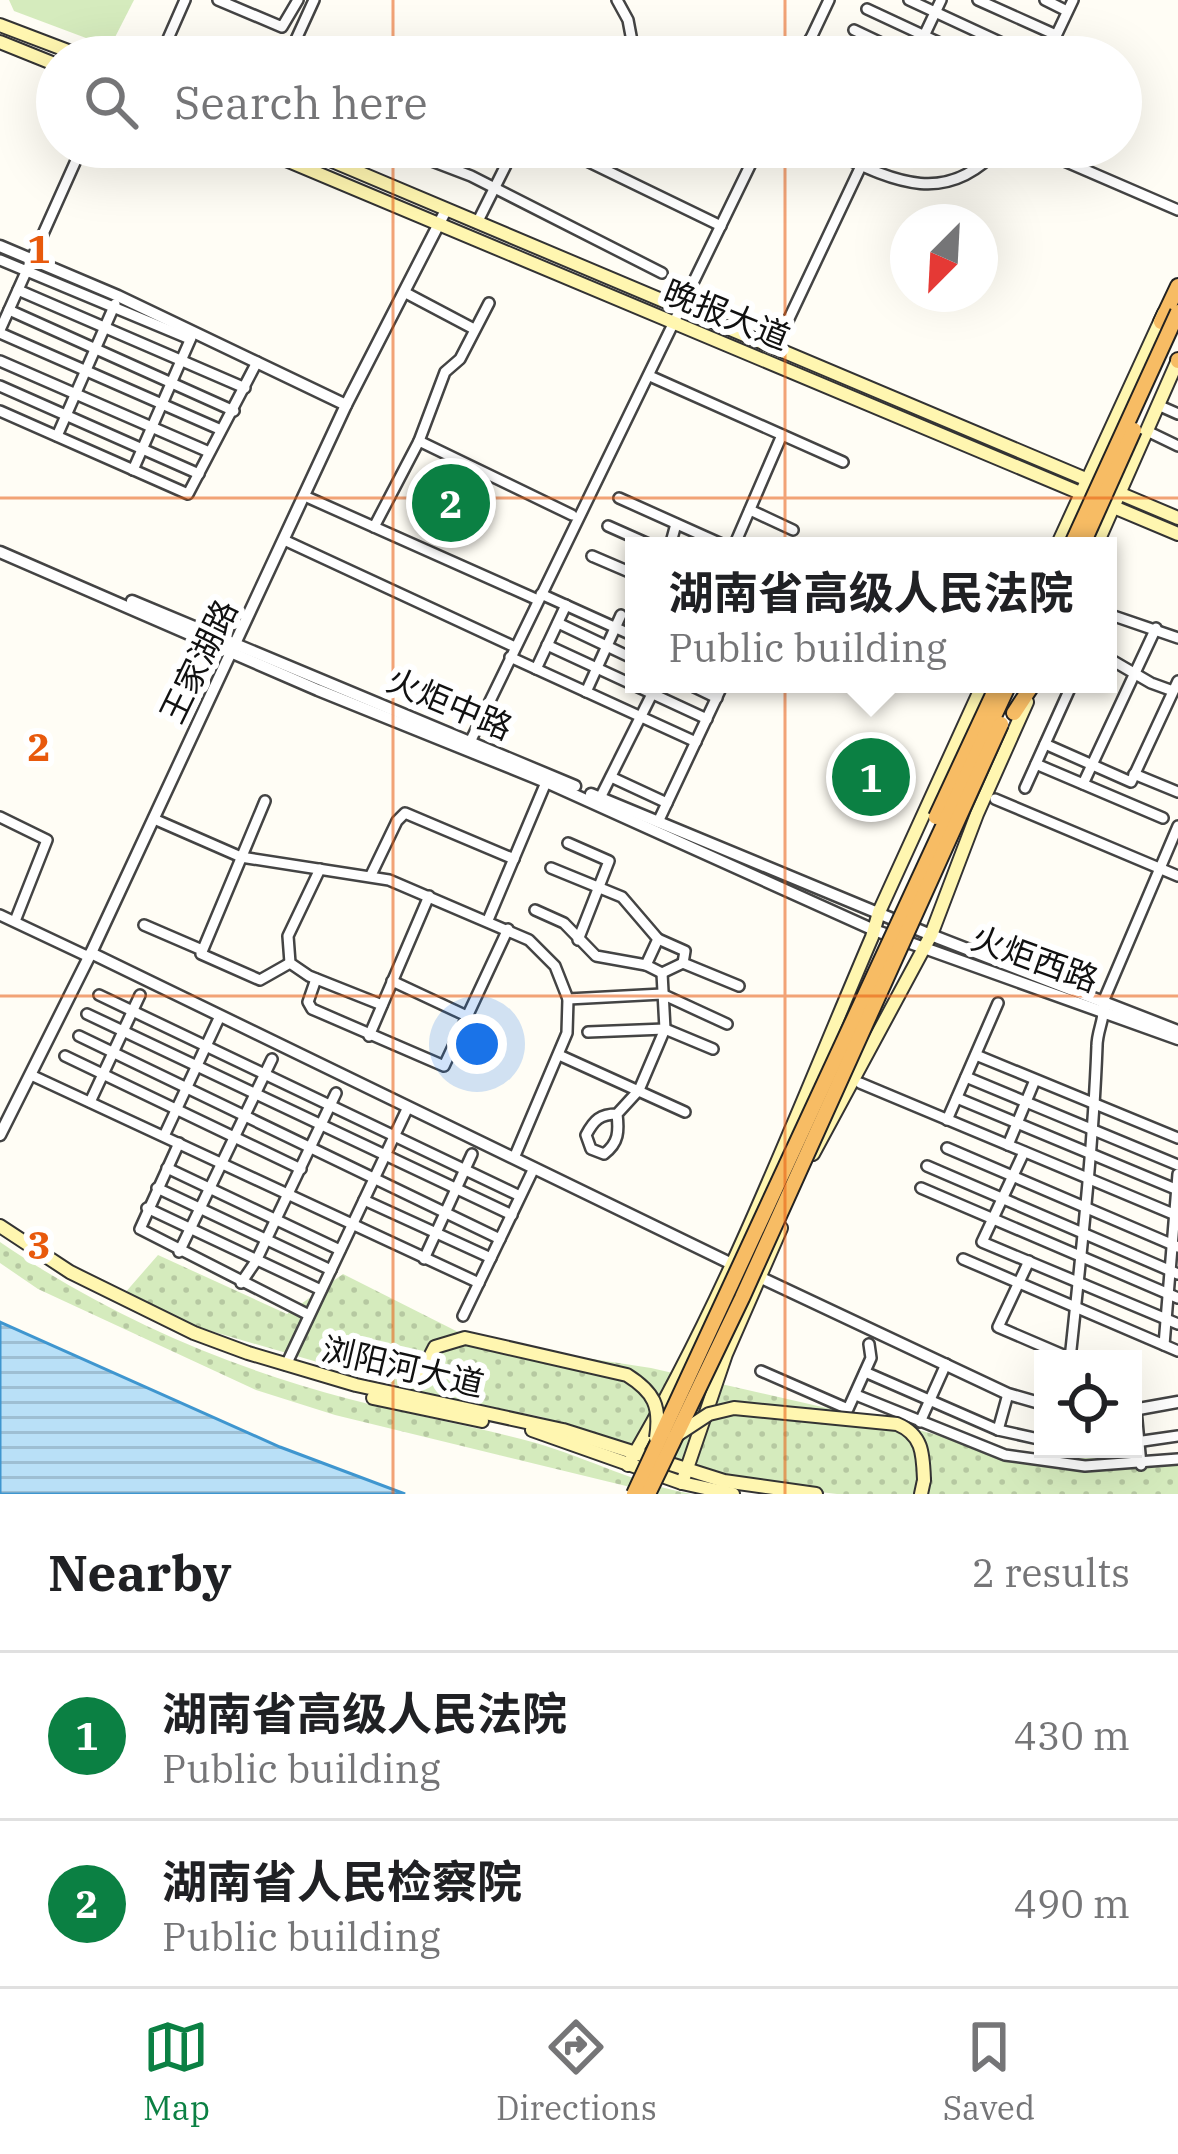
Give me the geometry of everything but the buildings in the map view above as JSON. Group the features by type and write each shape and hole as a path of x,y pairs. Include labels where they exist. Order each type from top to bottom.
{"highway":[{"path":"1161,322 1178,282"},
{"path":"1075,537 1178,312"},
{"path":"1086,537 1178,334"},
{"path":"649,1494 742,1298 897,939 993,693"},
{"path":"634,1494 1015,693"},
{"path":"897,939 925,908 1028,693"}],"main road":[{"path":"0,25 36,39"},
{"path":"0,42 36,57"},
{"name":"晚报大道","path":"305,168 1084,494 1178,518"},
{"name":"晚报大道","path":"347,168 1090,480 1178,534"},
{"path":"1062,537 1161,322"},
{"path":"1100,537 1178,360"},
{"path":"631,1460 730,1262 879,912 992,693"},
{"path":"684,1478 726,1354 811,1158 928,941 1030,693"},
{"name":"浏阳河大道","path":"0,1226 70,1272 150,1312 286,1365 412,1402"},
{"name":"浏阳河大道","path":"0,1236 66,1279 191,1340 304,1379 562,1438 733,1494"},
{"path":"412,1402 435,1347 465,1338 627,1375 648,1388 661,1411 655,1449"},
{"path":"674,1438 709,1414 734,1408 897,1424 912,1430 922,1448 922,1487"},
{"name":"浏阳河大道","path":"684,1478 816,1494"}],"street":[{"path":"169,36 185,0"},
{"path":"218,0 282,27 298,0"},
{"path":"249,14 255,0"},
{"path":"298,36 314,0"},
{"path":"617,0 631,36"},
{"path":"811,36 829,0"},
{"path":"909,0 987,36"},
{"path":"867,9 924,35 941,0"},
{"path":"978,0 1056,35 1070,5 1045,0"},
{"path":"854,30 867,36"},
{"path":"72,168 1,327 219,429"},
{"path":"447,168 662,273"},
{"path":"477,223 504,168"},
{"path":"601,168 721,226"},
{"path":"471,740 750,168"},
{"path":"785,327 860,168"},
{"path":"868,168 896,181 926,186 975,168"},
{"path":"1080,168 1178,211"},
{"name":"王家湖路","path":"0,1135 236,648 346,405 446,210"},
{"path":"0,246 29,264 346,405"},
{"path":"0,260 29,264"},
{"path":"0,291 105,327 245,388"},
{"path":"404,292 474,329"},
{"path":"57,436 116,301"},
{"path":"374,527 419,441 445,372 460,359 489,303"},
{"path":"9,310 234,411"},
{"path":"133,470 192,335"},
{"path":"0,361 209,452"},
{"path":"0,411 188,494 257,362"},
{"path":"652,377 843,462"},
{"path":"0,386 199,475"},
{"path":"1160,406 1178,414"},
{"path":"1147,431 1178,446"},
{"path":"736,537 782,435"},
{"path":"419,441 572,515"},
{"path":"309,498 625,632"},
{"path":"619,498 709,537"},
{"path":"749,510 794,530"},
{"path":"672,537 676,524"},
{"path":"608,526 633,537"},
{"path":"284,540 513,652 536,669 696,742"},
{"name":"火炬中路","path":"0,549 879,912"},
{"path":"592,556 625,570"},
{"path":"536,669 566,605"},
{"path":"586,692 621,615"},
{"path":"1117,617 1178,638"},
{"path":"558,623 625,655"},
{"path":"1082,784 1156,628"},
{"path":"547,645 625,678"},
{"path":"236,648 318,690 548,778 488,920"},
{"path":"1045,744 1131,782 1176,686 1151,683 1117,662"},
{"path":"600,798 653,693"},
{"path":"662,693 706,718"},
{"path":"707,693 717,698"},
{"path":"658,822 719,693"},
{"path":"1025,788 1068,693"},
{"path":"1036,764 1163,818"},
{"path":"1134,774 1178,792"},
{"name":"火炬西路","path":"548,778 874,930 928,941 1178,1035"},
{"path":"611,778 667,803"},
{"path":"995,799 1178,876"},
{"path":"265,801 202,957 260,980 290,963"},
{"path":"371,875 405,813 514,859"},
{"path":"0,817 47,840 14,922"},
{"path":"154,820 241,857 371,875 529,940 555,966 568,999 567,1034 514,1158"},
{"path":"1071,1350 1097,1035 1178,826"},
{"path":"568,843 609,861 578,940"},
{"path":"551,868 622,897 658,939 685,951 683,963"},
{"path":"290,963 288,936 320,869"},
{"path":"369,1036 429,896"},
{"path":"535,910 564,923 596,956 646,965 662,974"},
{"name":"火炬西路","path":"879,912 928,941"},
{"path":"0,914 1008,1394 1034,1401"},
{"path":"144,925 202,950"},
{"path":"316,979 308,1002 311,1009 444,1066 508,929"},
{"path":"646,965 658,939"},
{"path":"290,963 316,979 382,1005"},
{"path":"662,974 683,963 739,986"},
{"path":"617,1114 603,1114 592,1124 586,1135 591,1149 604,1154 614,1147 617,1114 638,1090 665,1029 662,974"},
{"path":"392,981 469,1017"},
{"path":"568,999 662,994 727,1024"},
{"path":"99,995 520,1196"},
{"path":"90,1102 140,995"},
{"path":"947,1120 998,1003"},
{"path":"87,1014 512,1215"},
{"path":"164,1136 220,1016"},
{"path":"589,1032 665,1029 713,1049"},
{"path":"79,1036 500,1238"},
{"path":"559,1055 685,1112"},
{"path":"976,1055 1178,1138"},
{"path":"65,1056 301,1169"},
{"path":"179,1252 272,1059"},
{"path":"32,1075 479,1283"},
{"path":"966,1077 1178,1165"},
{"path":"1008,1145 1035,1080"},
{"path":"860,1083 1176,1215"},
{"path":"241,1283 336,1093"},
{"path":"957,1098 1177,1190"},
{"path":"286,1365 408,1107"},
{"path":"179,1143 140,1229 309,1315"},
{"path":"947,1148 1175,1246"},
{"path":"1024,1152 982,1241 1178,1324"},
{"path":"424,1259 472,1154"},
{"path":"928,1166 1174,1272"},
{"path":"167,1168 340,1250"},
{"path":"464,1316 534,1168"},
{"path":"1164,1345 1173,1296 1178,1174"},
{"path":"157,1188 331,1270"},
{"path":"921,1188 1173,1296"},
{"path":"364,1200 491,1258"},
{"path":"147,1208 321,1290"},
{"path":"963,1259 1178,1351"},
{"path":"1029,1262 998,1327 1051,1350"},
{"path":"761,1371 848,1409 871,1358 868,1344"},
{"path":"920,1422 946,1364"},
{"path":"865,1372 998,1430 1034,1438"},
{"path":"998,1430 1008,1394"},
{"path":"856,1395 984,1450 1056,1464 1141,1465 1178,1460"},
{"path":"1142,1409 1178,1402"},
{"path":"1142,1441 1178,1436"},
{"path":"1056,1464 1057,1458"},
{"path":"1139,1458 1141,1465"}],"green space":[{"path":"9,0 134,0 116,36 81,36 14,11"},
{"path":"0,1242 124,1315 257,1371 349,1399 536,1443 692,1494 659,1494 335,1415 256,1390 38,1289 0,1263"},
{"path":"158,1255 287,1314 343,1274 476,1341 651,1368 897,1424 1020,1458 1178,1458 1178,1494 837,1494 724,1481 542,1417 420,1392 197,1327 124,1294"}],"water":[{"path":"0,1322 280,1447 405,1494 0,1494"}],"place":[{"name":"湖南省人民检察院","path":"451,503"},
{"name":"湖南省高级人民法院","path":"871,777"}]}
